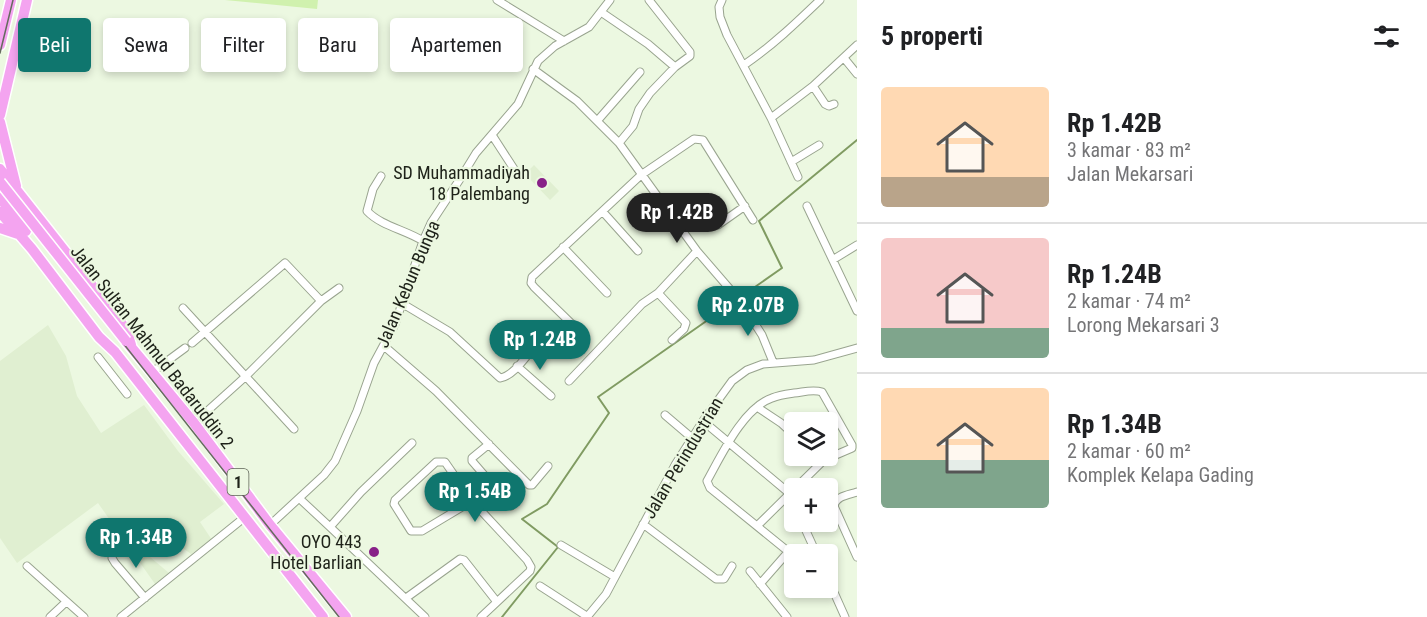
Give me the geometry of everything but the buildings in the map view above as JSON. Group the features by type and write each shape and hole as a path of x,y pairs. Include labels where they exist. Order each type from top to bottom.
{"highway":[{"path":"0,45 11,0"},
{"path":"0,115 27,0"},
{"path":"0,122 16,189 7,188 0,193"},
{"name":"1","path":"0,169 120,321 127,332 128,343"},
{"name":"Jalan Sultan Mahmud Badaruddin 2","path":"0,182 151,373 194,423 270,525 346,617"},
{"name":"Jalan Sultan Mahmud Badaruddin 2","path":"0,198 82,302 116,353"},
{"name":"1","path":"0,212 99,337 116,353 323,617"},
{"path":"0,228 21,236"}],"street":[{"path":"497,0 564,41"},
{"name":"Jalan Kebun Bunga","path":"270,525 300,499 336,461 351,428 374,363 403,304 423,241 431,224 476,153 518,104 533,69 541,57 589,27 610,0"},
{"path":"619,143 633,126 639,109 650,93 675,67 690,57 690,52 649,0"},
{"path":"722,0 719,12 723,26 771,118 798,177"},
{"path":"744,65 781,37 820,0"},
{"path":"601,12 648,44 675,67"},
{"path":"771,118 813,86 857,45"},
{"path":"844,58 857,74"},
{"path":"533,69 577,101 619,143 697,251 738,299 762,335 773,362"},
{"path":"598,120 640,72"},
{"path":"813,86 825,104 829,106 834,104"},
{"path":"492,135 514,170"},
{"path":"576,328 555,310 531,283 532,277 641,175 694,140 698,138 703,140 753,220"},
{"path":"791,162 819,145"},
{"path":"381,176 373,189 367,212 386,224 423,241"},
{"path":"807,206 857,311"},
{"path":"718,225 745,207"},
{"path":"603,212 638,251"},
{"path":"834,259 857,245"},
{"path":"563,247 607,293"},
{"path":"569,381 642,304 658,293 697,251"},
{"path":"192,343 285,263 321,301"},
{"path":"194,423 245,377 321,301 339,288"},
{"path":"658,293 686,323 684,329 672,340"},
{"path":"403,304 450,332 500,378 505,377 535,346"},
{"path":"183,308 294,429"},
{"path":"384,346 436,391 530,485 548,465"},
{"path":"151,373 185,348"},
{"name":"Jalan Perindustrian","path":"587,617 606,594 675,465 732,381 753,367 773,362 814,360 857,348"},
{"path":"108,370 116,353"},
{"path":"98,357 127,394"},
{"path":"517,366 551,396"},
{"path":"784,547 707,484 707,481 729,442 757,407 770,398 816,390 822,392 833,412"},
{"path":"757,407 784,426"},
{"path":"665,415 692,438"},
{"path":"838,420 852,445 851,450 838,453"},
{"path":"703,421 784,489"},
{"path":"330,527 412,443"},
{"path":"489,444 472,458 472,461 511,506"},
{"path":"472,501 417,532 411,531 394,504 407,488 439,461 445,462 472,501 527,560 531,567 529,573 481,617"},
{"path":"803,478 814,466"},
{"path":"857,492 839,498 835,501 834,506 857,557"},
{"path":"758,525 784,498"},
{"path":"300,499 424,617"},
{"path":"121,617 245,517"},
{"path":"643,524 716,579 724,579 732,566"},
{"path":"113,545 112,558 115,563 145,598"},
{"path":"561,545 615,577"},
{"path":"406,598 460,558 497,602"},
{"path":"760,584 784,562"},
{"path":"27,566 84,617"},
{"path":"750,571 787,617"},
{"path":"540,586 587,617"},
{"path":"836,598 845,617"},
{"path":"50,617 66,602"}],"shaded area":[{"name":"SD Muhammadiyah 18 Palembang","path":"534,165 559,191 550,200 525,174"},
{"path":"48,325 66,356 77,396 101,433 144,405 178,451 224,504 200,522 212,540 191,554 156,529 143,551 169,573 155,584 98,503 17,563 0,538 0,361"}],"green space":[{"path":"225,0 318,0 317,9"}],"waterway":[{"path":"502,617 558,547 522,519 547,504 609,413 598,397 782,268 759,221 857,140"}],"tram line":[{"path":"0,53 13,0"},
{"path":"0,187 339,617"}],"place":[{"name":"SD Muhammadiyah 18 Palembang","path":"542,183"},
{"name":"OYO 443 Hotel Barlian","path":"374,552"}]}
